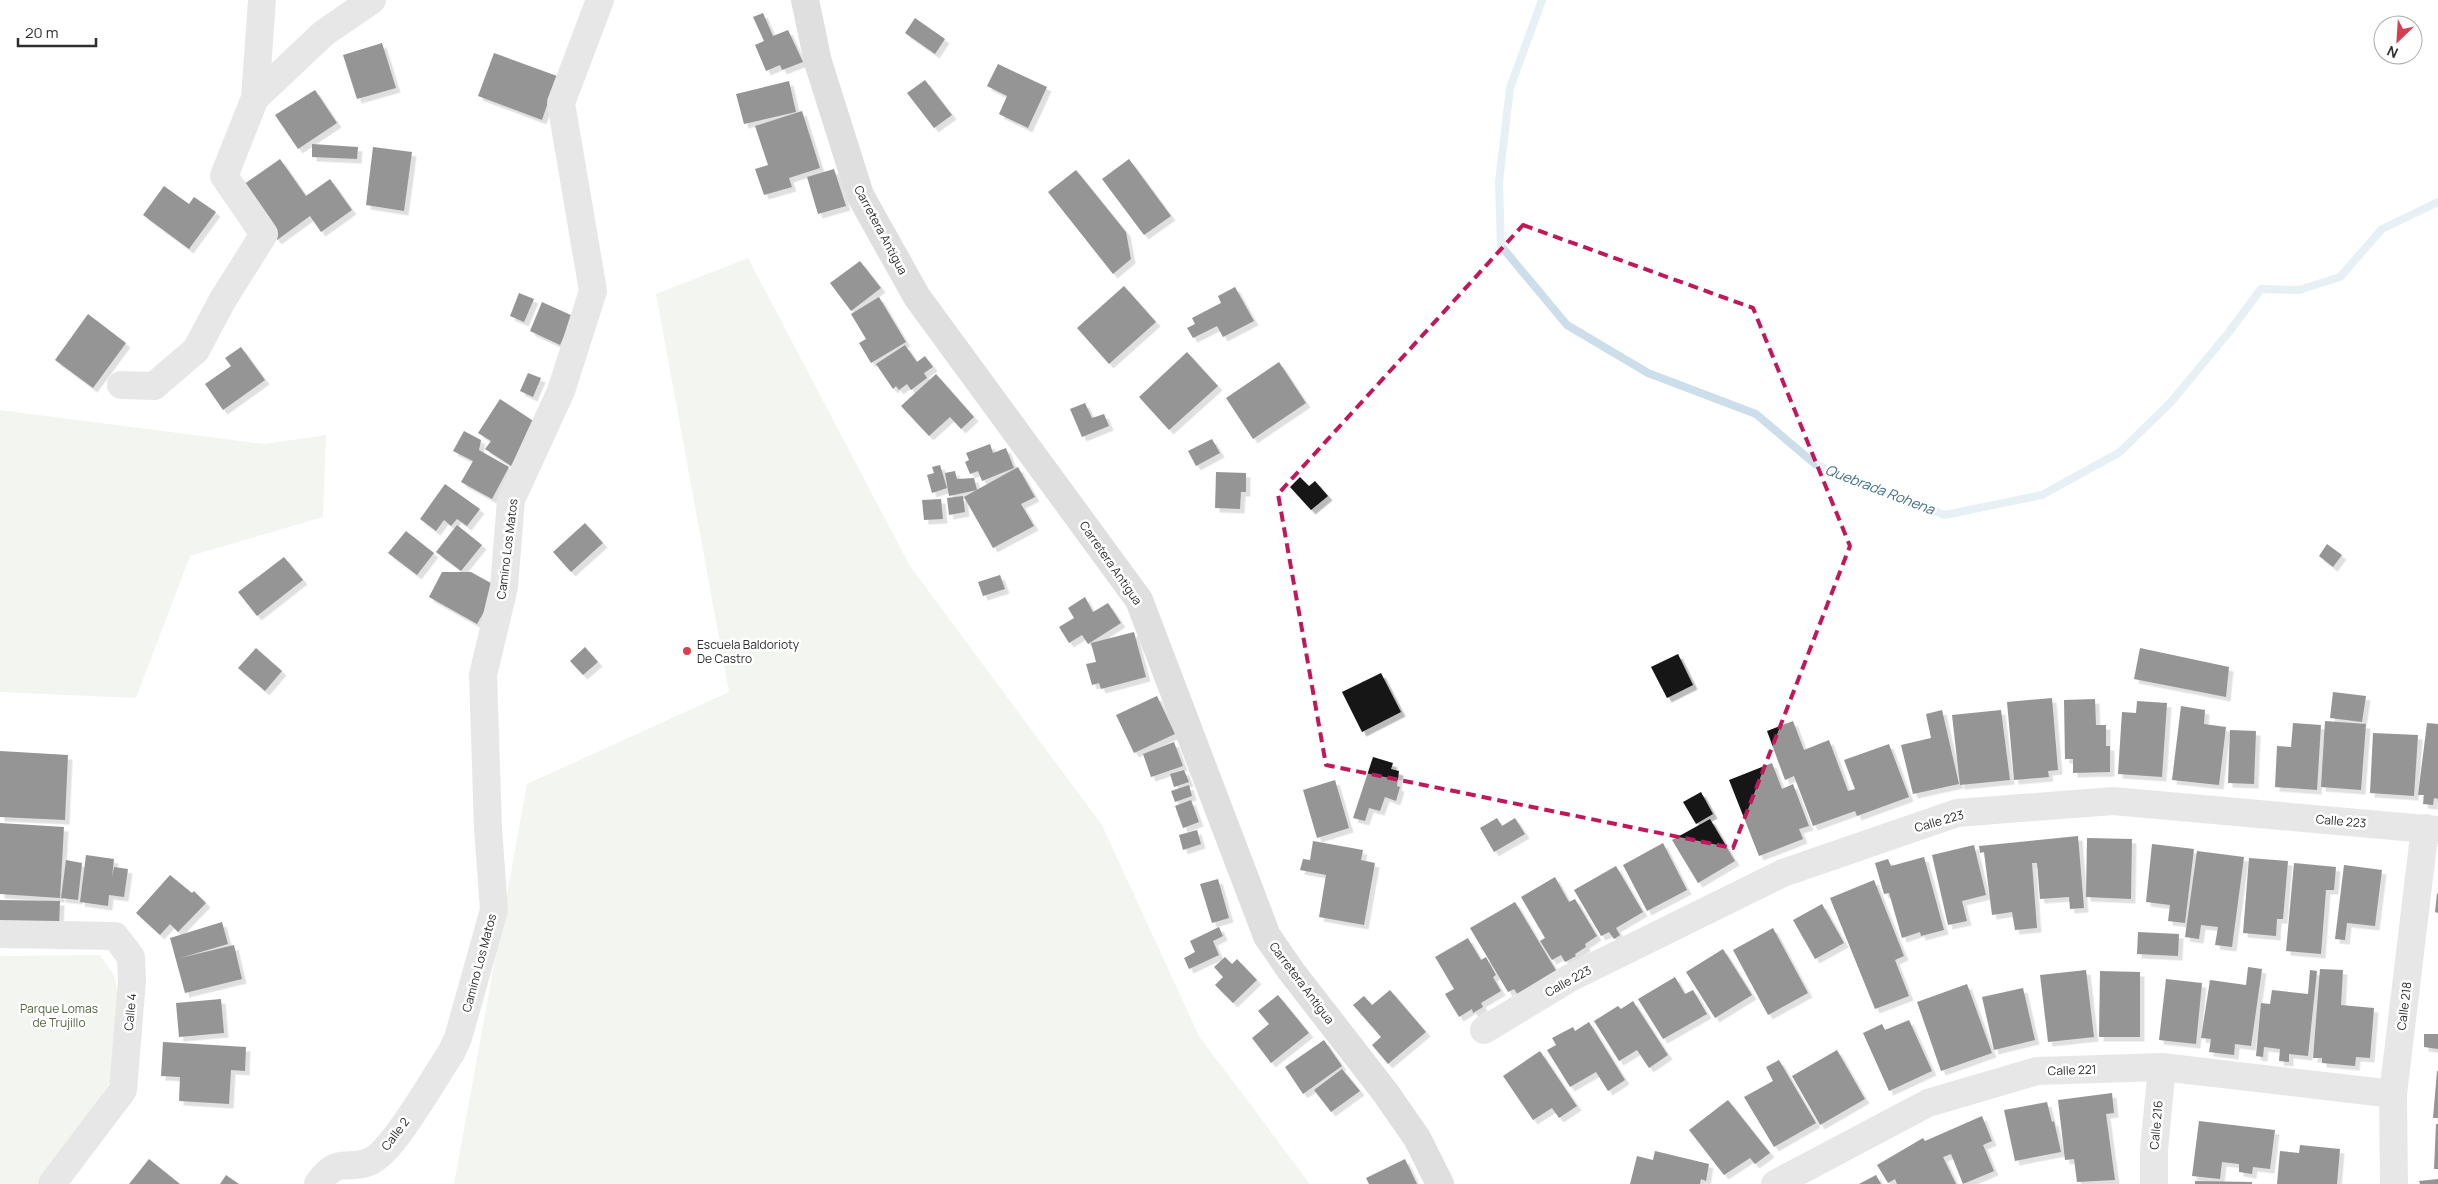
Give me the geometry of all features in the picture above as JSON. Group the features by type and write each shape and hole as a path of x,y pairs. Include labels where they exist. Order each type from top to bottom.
{"street":[{"path":"121,385 154,386 196,350 222,301 264,234 224,176 255,98 262,0"},
{"path":"255,98 324,33 372,0"},
{"name":"Camino Los Matos","path":"450,1053 458,1038 494,910 488,828 483,675 504,587 511,500 561,391 593,291 561,103 600,0"},
{"name":"Carretera Antigua","path":"805,0 818,62 860,195 917,298 1139,600 1267,936 1291,971 1391,1100 1417,1138 1440,1184"},
{"name":"Calle 223","path":"1484,1030 1570,978 1783,873 1957,813 2113,801 2432,829"},
{"name":"Calle 218","path":"2394,1184 2393,1094 2432,829"},
{"name":"Calle 4","path":"0,934 115,936 131,957 132,981 124,1090 52,1184"},
{"name":"Calle 2","path":"318,1184 337,1165 372,1161 389,1146 450,1053"},
{"name":"Calle 221","path":"1775,1184 1937,1100 2037,1071 2162,1067 2393,1094"},
{"name":"Calle 216","path":"2154,1184 2154,1150 2162,1067"}],"highlighted area":[{"path":"1523,225 1753,308 1850,546 1733,848 1326,765 1278,494"}],"green space":[{"path":"748,258 910,566 1102,825 1199,1036 1310,1184 454,1184 527,784 729,692 656,294"},
{"path":"0,410 264,444 326,435 323,517 190,556 136,698 0,692"},
{"name":"Parque Lomas de Trujillo","path":"100,955 114,975 120,1001 111,1080 89,1115 37,1184 0,1184 0,956"}],"building":[{"path":"763,13 773,36 788,30 803,62 782,70 780,65 766,71 755,45 764,41 753,17"},
{"path":"915,18 945,39 935,54 905,33"},
{"path":"382,43 396,88 357,99 343,55"},
{"path":"494,53 557,76 542,120 478,96"},
{"path":"998,64 1047,87 1028,128 999,114 1007,96 987,86"},
{"path":"925,80 952,115 934,128 907,93"},
{"path":"789,81 796,112 744,124 736,94"},
{"path":"315,90 337,123 298,149 275,115"},
{"path":"802,111 820,168 789,178 792,187 764,195 755,169 768,165 755,126"},
{"path":"312,144 358,147 357,159 312,157"},
{"path":"373,147 412,152 404,211 366,205"},
{"path":"280,159 306,196 330,179 352,210 321,232 310,216 277,240 240,187"},
{"path":"1129,159 1171,216 1144,235 1102,179"},
{"path":"834,169 846,206 818,214 807,177"},
{"path":"1076,170 1126,232 1131,259 1113,274 1048,192"},
{"path":"164,186 189,204 194,197 216,212 189,249 143,215"},
{"path":"860,261 881,288 851,311 830,283"},
{"path":"1124,286 1156,322 1109,364 1077,328"},
{"path":"1235,287 1254,321 1223,337 1217,326 1193,338 1187,328 1195,324 1192,318 1221,303 1218,296"},
{"path":"519,293 534,299 524,322 510,316"},
{"path":"879,297 906,342 871,363 859,343 866,339 851,314"},
{"path":"542,302 573,316 560,345 530,331"},
{"path":"88,314 126,343 93,388 55,360"},
{"path":"905,345 917,362 925,356 933,367 924,373 927,378 911,390 907,384 899,390 896,386 893,389 876,364"},
{"path":"241,347 265,380 223,410 205,384 231,366 225,358"},
{"path":"1187,352 1218,386 1169,430 1139,397"},
{"path":"1279,362 1306,403 1253,439 1226,398"},
{"path":"528,373 541,378 533,397 520,391"},
{"path":"936,374 974,417 961,429 950,417 929,436 901,406"},
{"path":"500,399 538,424 511,466 485,449 491,441 478,433"},
{"path":"1085,403 1092,418 1104,414 1109,426 1082,437 1070,409"},
{"path":"464,431 481,440 479,450 509,467 492,499 461,482 473,461 453,451"},
{"path":"1212,439 1220,453 1196,466 1188,451"},
{"path":"990,444 993,453 1006,448 1014,468 982,481 978,471 970,474 965,462 969,460 966,453"},
{"path":"940,465 947,488 932,493 927,475 934,473 932,467"},
{"path":"1018,467 1035,497 1021,504 1034,526 993,548 964,497"},
{"path":"955,471 957,479 974,478 977,490 949,496 945,473"},
{"path":"1216,472 1246,473 1246,492 1241,492 1240,509 1215,508"},
{"path":"1300,477 1309,486 1315,481 1328,496 1311,510 1290,487"},
{"path":"445,484 480,509 467,526 457,519 451,526 444,520 436,531 420,519"},
{"path":"963,496 965,512 949,515 947,498"},
{"path":"941,499 943,519 924,520 922,500"},
{"path":"585,523 603,543 571,572 553,552"},
{"path":"457,525 482,545 461,571 436,552"},
{"path":"406,531 434,553 417,575 388,553"},
{"path":"2327,544 2342,555 2333,567 2319,556"},
{"path":"284,557 303,580 257,616 238,592"},
{"path":"442,572 471,572 498,587 477,624 429,597"},
{"path":"1000,575 1005,589 983,596 978,582"},
{"path":"1085,597 1093,612 1108,603 1121,623 1088,644 1082,635 1069,643 1059,627 1074,618 1068,608"},
{"path":"1134,632 1146,677 1101,689 1099,683 1092,685 1086,664 1096,662 1091,643"},
{"path":"585,647 598,662 583,675 570,661"},
{"path":"256,648 282,671 265,691 238,668"},
{"path":"2140,648 2229,667 2226,697 2134,679"},
{"path":"1678,654 1693,685 1667,698 1651,667"},
{"path":"1381,673 1401,712 1362,732 1342,692"},
{"path":"2333,692 2366,696 2362,722 2330,718"},
{"path":"1157,696 1175,734 1134,753 1116,715"},
{"path":"2052,698 2058,770 2048,771 2049,777 2014,780 2007,702"},
{"path":"2095,699 2096,725 2106,725 2106,746 2110,746 2110,772 2073,773 2073,759 2065,759 2064,700"},
{"path":"2137,701 2167,703 2162,777 2118,774 2122,712 2136,713"},
{"path":"2181,706 2205,710 2204,724 2226,727 2219,785 2172,780"},
{"path":"1942,710 1959,784 1913,794 1901,745 1931,738 1926,714"},
{"path":"2001,710 2010,780 1960,785 1952,715"},
{"path":"1793,721 1804,750 1829,740 1848,791 1855,789 1844,760 1889,744 1909,797 1857,816 1855,811 1813,826 1794,776 1785,780 1767,731"},
{"path":"2325,721 2366,724 2361,790 2321,787"},
{"path":"2293,723 2321,725 2317,790 2275,787 2277,746 2291,747"},
{"path":"2427,723 2438,724 2438,799 2434,798 2433,805 2423,804 2424,795 2418,795"},
{"path":"2230,730 2256,731 2254,784 2228,783"},
{"path":"2373,733 2418,735 2414,796 2370,793"},
{"path":"1174,742 1183,766 1151,777 1143,754"},
{"path":"0,751 68,755 65,820 0,817"},
{"path":"1373,757 1393,763 1391,769 1399,771 1397,786 1400,787 1396,801 1385,797 1380,811 1369,808 1365,821 1353,818"},
{"path":"1772,763 1782,789 1793,784 1809,826 1799,829 1803,839 1759,856 1729,780"},
{"path":"1184,770 1189,782 1174,787 1170,774"},
{"path":"1335,780 1349,828 1317,838 1303,790"},
{"path":"1189,785 1192,796 1175,802 1171,791"},
{"path":"1701,792 1713,814 1696,824 1683,802"},
{"path":"1191,800 1199,822 1183,828 1175,806"},
{"path":"1497,818 1502,826 1515,818 1525,834 1494,852 1480,828"},
{"path":"1710,819 1735,861 1698,883 1672,840"},
{"path":"0,823 64,827 60,898 0,894"},
{"path":"1197,830 1201,844 1183,850 1179,835"},
{"path":"2078,836 2084,908 2070,909 2069,897 2040,899 2037,863 2032,863 2037,928 2015,930 2012,912 1992,915 1984,852 1980,853 1979,846"},
{"path":"2087,838 2132,839 2131,899 2086,897"},
{"path":"1313,841 1363,850 1361,860 1375,863 1364,925 1319,917 1326,875 1300,870 1303,859 1310,860"},
{"path":"1663,843 1687,890 1647,911 1623,865"},
{"path":"2152,844 2194,849 2185,923 2168,921 2170,905 2146,902"},
{"path":"1974,845 1986,895 1962,901 1967,921 1948,925 1932,855"},
{"path":"2197,851 2244,857 2232,947 2215,945 2218,927 2201,925 2199,939 2185,937"},
{"path":"86,855 114,859 112,877 114,867 128,869 124,897 109,895 108,906 80,902"},
{"path":"1924,857 1944,930 1921,936 1920,932 1902,938 1889,893 1884,894 1875,863 1888,859 1891,866"},
{"path":"2249,858 2288,861 2283,919 2277,919 2276,936 2243,933"},
{"path":"66,860 82,863 78,900 61,898"},
{"path":"2294,863 2336,867 2334,890 2326,890 2321,954 2286,951"},
{"path":"2344,865 2382,870 2375,926 2347,923 2345,940 2335,939"},
{"path":"1616,866 1643,912 1616,928 1620,935 1614,939 1609,932 1601,936 1574,890"},
{"path":"170,875 192,893 194,891 206,903 178,932 170,924 160,935 136,913"},
{"path":"1555,877 1569,902 1575,899 1597,936 1585,944 1586,947 1575,954 1576,956 1565,962 1561,955 1552,960 1540,941 1545,938 1521,897"},
{"path":"1218,879 1229,918 1212,923 1200,884"},
{"path":"1874,880 1904,956 1895,960 1909,996 1875,1009 1830,898"},
{"path":"2438,894 2438,913 2435,912"},
{"path":"0,900 60,901 59,926 0,924"},
{"path":"1515,902 1557,972 1518,995 1514,989 1508,992 1470,928"},
{"path":"1822,904 1844,943 1815,959 1793,920"},
{"path":"222,922 228,944 180,958 234,945 242,979 185,993 170,938"},
{"path":"1219,927 1223,936 1213,941 1219,955 1189,969 1184,958 1195,952 1190,941"},
{"path":"1773,928 1808,993 1768,1015 1733,950"},
{"path":"2138,932 2179,934 2178,956 2137,954"},
{"path":"1468,938 1481,960 1486,957 1496,975 1493,977 1501,991 1481,1003 1483,1007 1473,1013 1472,1009 1459,1017 1445,994 1454,989 1435,957"},
{"path":"1723,949 1752,995 1715,1018 1686,972"},
{"path":"1225,957 1232,964 1237,959 1257,980 1233,1003 1215,985 1223,977 1214,967"},
{"path":"2248,967 2262,969 2251,1046 2235,1044 2234,1055 2209,1052 2211,1039 2201,1038 2210,980 2246,985"},
{"path":"2320,969 2343,970 2341,1005 2374,1008 2370,1058 2356,1057 2355,1066 2322,1063 2322,1058 2313,1058"},
{"path":"2086,970 2094,1037 2048,1042 2040,975"},
{"path":"2310,970 2317,971 2308,1056 2289,1054 2289,1062 2279,1061 2280,1049 2264,1047 2263,1057 2256,1056 2261,1003 2270,1004 2272,990 2308,994"},
{"path":"2100,971 2140,972 2140,1037 2099,1037"},
{"path":"1675,977 1685,994 1693,990 1707,1014 1663,1039 1638,999"},
{"path":"2166,979 2202,983 2196,1044 2159,1040"},
{"path":"1967,984 1992,1053 1941,1071 1917,1002"},
{"path":"2023,988 2035,1040 1994,1050 1982,997"},
{"path":"1390,990 1426,1032 1388,1064 1372,1045 1381,1037 1353,1005 1364,996 1372,1005"},
{"path":"1278,995 1309,1033 1271,1063 1252,1038 1269,1024 1258,1011"},
{"path":"221,999 224,1033 179,1037 176,1003"},
{"path":"1633,1001 1668,1055 1649,1068 1637,1050 1619,1061 1594,1021 1618,1006 1621,1009"},
{"path":"1909,1020 1932,1071 1889,1091 1863,1033 1882,1024 1885,1030"},
{"path":"1589,1022 1625,1080 1608,1091 1596,1072 1570,1087 1547,1050 1556,1045 1552,1038 1573,1027 1575,1031"},
{"path":"2424,1034 2438,1034 2438,1049 2424,1047"},
{"path":"1324,1040 1342,1066 1303,1094 1285,1067"},
{"path":"163,1042 246,1047 245,1071 231,1070 229,1104 179,1101 180,1077 161,1076"},
{"path":"1837,1050 1865,1099 1820,1125 1792,1076"},
{"path":"1540,1051 1577,1106 1559,1118 1552,1108 1533,1120 1503,1076"},
{"path":"1779,1060 1816,1123 1774,1147 1744,1097 1773,1081 1766,1067"},
{"path":"1342,1069 1360,1091 1331,1112 1314,1090"},
{"path":"2437,1071 2438,1118 2433,1118"},
{"path":"2112,1093 2114,1113 2106,1114 2115,1180 2077,1182 2074,1159 2065,1160 2058,1100"},
{"path":"1728,1100 1770,1153 1755,1164 1750,1158 1724,1175 1689,1130"},
{"path":"2047,1102 2052,1122 2054,1121 2061,1152 2015,1161 2004,1110"},
{"path":"1982,1116 1992,1141 1983,1145 1994,1171 1963,1184 1951,1154 1943,1157 1956,1184 1897,1184 1895,1179 1888,1183 1877,1165 1923,1138 1925,1141"},
{"path":"2199,1121 2275,1130 2270,1169 2253,1167 2252,1174 2239,1172 2239,1164 2222,1162 2220,1179 2192,1176"},
{"path":"2436,1124 2438,1124 2438,1169 2434,1169"},
{"path":"2300,1145 2340,1149 2337,1184 2277,1184 2280,1151 2299,1153"},
{"path":"1655,1151 1709,1164 1706,1181 1701,1179 1700,1184 1630,1184 1637,1156 1653,1160"},
{"path":"149,1159 180,1184 129,1184"},
{"path":"1405,1159 1417,1184 1369,1184 1366,1178"},
{"path":"226,1175 239,1184 220,1184"},
{"path":"1876,1175 1881,1184 1859,1184"},
{"path":"2438,1179 2438,1184 2420,1184 2419,1181"},
{"path":"2195,1181 2252,1182 2252,1184 2195,1184"}],"waterway":[{"name":"Quebrada Rohena","path":"1542,0 1510,88 1499,182 1501,246 1567,325 1648,373 1756,414 1815,464 1945,515 2042,495 2120,452 2171,402 2229,332 2261,289 2299,290 2340,277 2382,229 2438,202"}],"place":[{"name":"Escuela Baldorioty De Castro","path":"687,651"}]}
